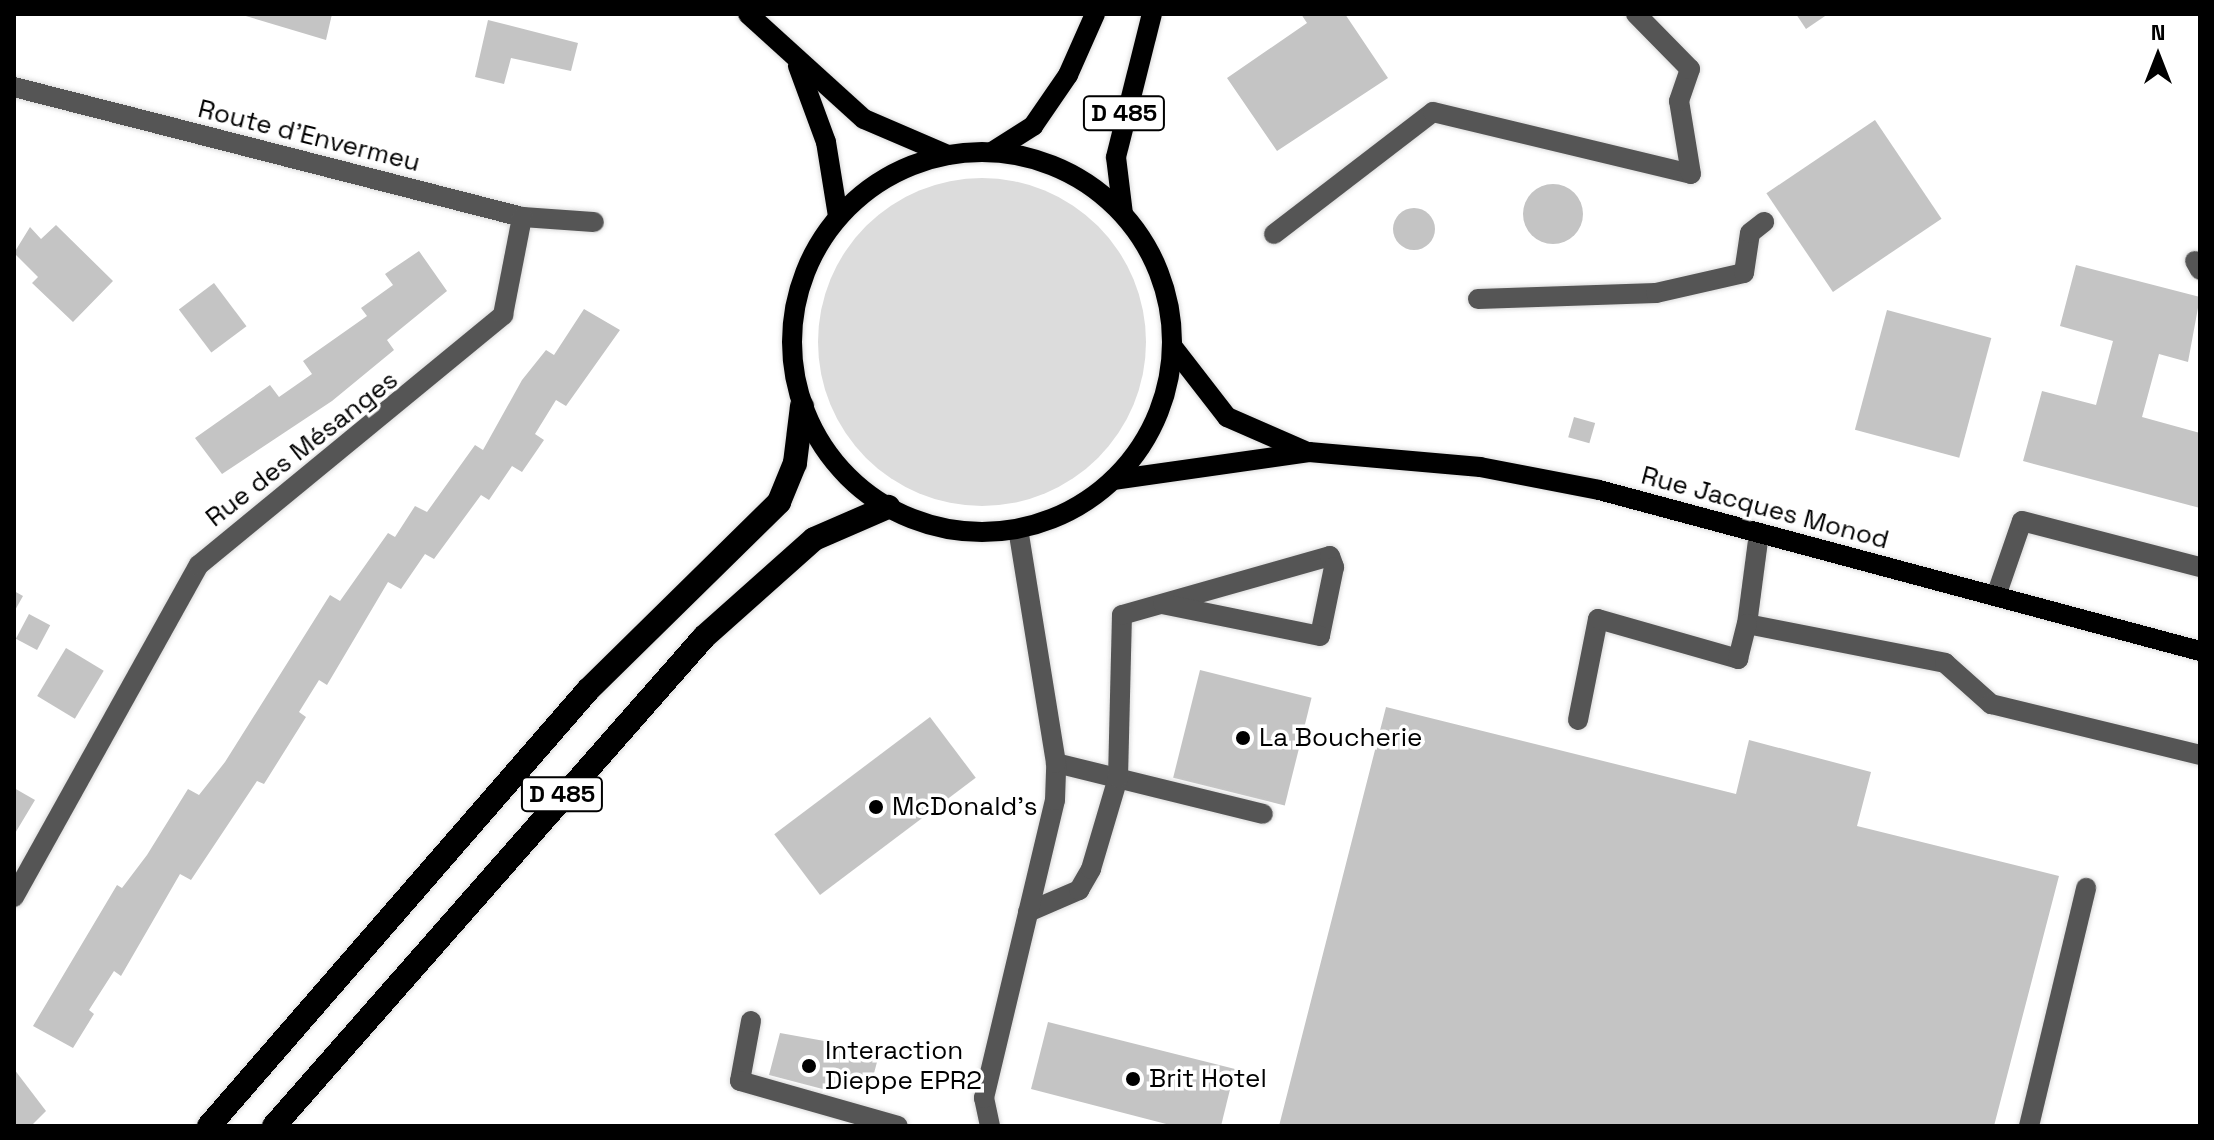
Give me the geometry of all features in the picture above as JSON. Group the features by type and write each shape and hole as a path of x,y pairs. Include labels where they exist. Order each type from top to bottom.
{"highway":[{"name":"D 485","path":"209,1126 588,690 779,502 795,463 802,406"},
{"name":"D 485","path":"274,1126 704,637 814,539 888,507"}],"main road":[{"path":"748,14 797,65 864,119 948,155"},
{"name":"D 485","path":"992,152 1033,126 1068,75 1095,14"},
{"name":"D 485","path":"1123,214 1116,157 1152,14"},
{"path":"797,65 826,142 838,216"},
{"path":"992,152 1041,161 1086,183 1123,214 1161,276 1172,346 1165,396 1144,441 1113,480 1074,507 1018,529 929,524 888,507 832,458 802,406 791,349 795,306 808,264 838,216 907,167 948,155 992,152"},
{"name":"Rue Jacques Monod","path":"1172,346 1227,417 1309,452"},
{"name":"Rue Jacques Monod","path":"1113,480 1309,452 1480,467 1759,533 2200,651"}],"street":[{"path":"1274,234 1433,112 1691,174 1679,101 1690,69 1636,14"},
{"name":"Route d'Envermeu","path":"14,87 522,217 594,222"},
{"name":"Rue des Mésanges","path":"14,897 199,565 503,315 522,217"},
{"path":"1478,299 1656,293 1744,273 1750,233 1764,222"},
{"path":"1996,596 2022,521 2200,567"},
{"path":"990,1126 984,1098 1055,800 1056,763 1018,529"},
{"path":"1578,720 1598,619 1738,659 1747,624 1759,533"},
{"path":"1028,912 1079,890 1118,778 1122,615 1330,556 1334,567 1320,636 1163,604"},
{"path":"1747,624 1945,663 1991,704 2200,755"},
{"path":"1056,763 1263,814"},
{"path":"2029,1126 2086,888"},
{"path":"751,1021 740,1081 898,1126"}],"shaded area":[{"path":"982,178 1014,181 1045,191 1073,206 1098,226 1118,251 1133,279 1143,310 1146,342 1143,374 1133,405 1118,433 1098,458 1073,478 1045,493 1014,503 982,506 950,503 919,493 891,478 866,458 846,433 831,405 821,374 818,342 821,310 831,279 846,251 866,226 891,206 919,191 950,181"}],"building":[{"path":"239,14 332,14 326,40"},
{"path":"1301,14 1345,14 1388,78 1277,151 1227,78 1307,23"},
{"path":"1796,14 1828,14 1806,29"},
{"path":"488,20 578,43 571,71 511,58 504,84 475,77"},
{"path":"1875,120 1942,219 1833,292 1766,193"},
{"path":"1553,184 1574,193 1583,214 1574,235 1553,244 1532,235 1523,214 1532,193"},
{"path":"1414,208 1429,214 1435,229 1429,244 1414,250 1399,244 1393,229 1399,214"},
{"path":"56,225 113,281 73,322 32,283 38,277 14,253 30,227 41,239"},
{"path":"419,251 447,291 387,340 394,350 332,401 222,474 195,438 270,385 279,397 312,374 303,361 367,316 361,308 393,285 385,274"},
{"path":"2076,265 2200,297 2188,362 2159,354 2142,417 2200,433 2200,508 2023,461 2042,391 2096,405 2113,341 2060,326"},
{"path":"214,283 246,326 211,353 179,309"},
{"path":"584,309 620,330 566,406 556,400 535,434 544,440 522,472 512,466 489,500 481,495 434,559 425,554 401,589 388,582 327,685 319,680 299,712 306,717 264,784 257,781 191,880 180,874 121,976 114,971 89,1010 94,1014 73,1048 33,1026 117,885 122,888 147,855 188,789 199,795 225,762 330,595 340,601 388,533 395,537 415,506 427,512 475,445 483,450 522,380 546,350 554,355"},
{"path":"1887,310 1991,338 1959,458 1855,430"},
{"path":"1574,417 1595,423 1589,443 1568,437"},
{"path":"14,591 23,596 14,612"},
{"path":"29,614 50,625 37,650 16,639"},
{"path":"66,648 104,671 75,719 37,696"},
{"name":"La Boucherie","path":"1200,670 1312,698 1285,806 1173,778"},
{"path":"1386,707 1736,794 1749,740 1871,772 1857,826 2059,876 1994,1126 1279,1126"},
{"name":"McDonald's","path":"930,717 976,778 820,895 774,834"},
{"path":"14,788 35,800 14,835"},
{"name":"Brit Hotel","path":"1048,1022 1235,1069 1221,1126 1174,1126 1031,1089"},
{"path":"780,1033 880,1051 870,1088 837,1079 834,1092 769,1075"},
{"path":"14,1069 46,1111 31,1126 14,1126"}],"place":[{"name":"La Boucherie","path":"1243,738"},
{"name":"McDonald's","path":"876,807"},
{"name":"Interaction Dieppe EPR2","path":"809,1066"},
{"name":"Brit Hotel","path":"1133,1079"}]}
